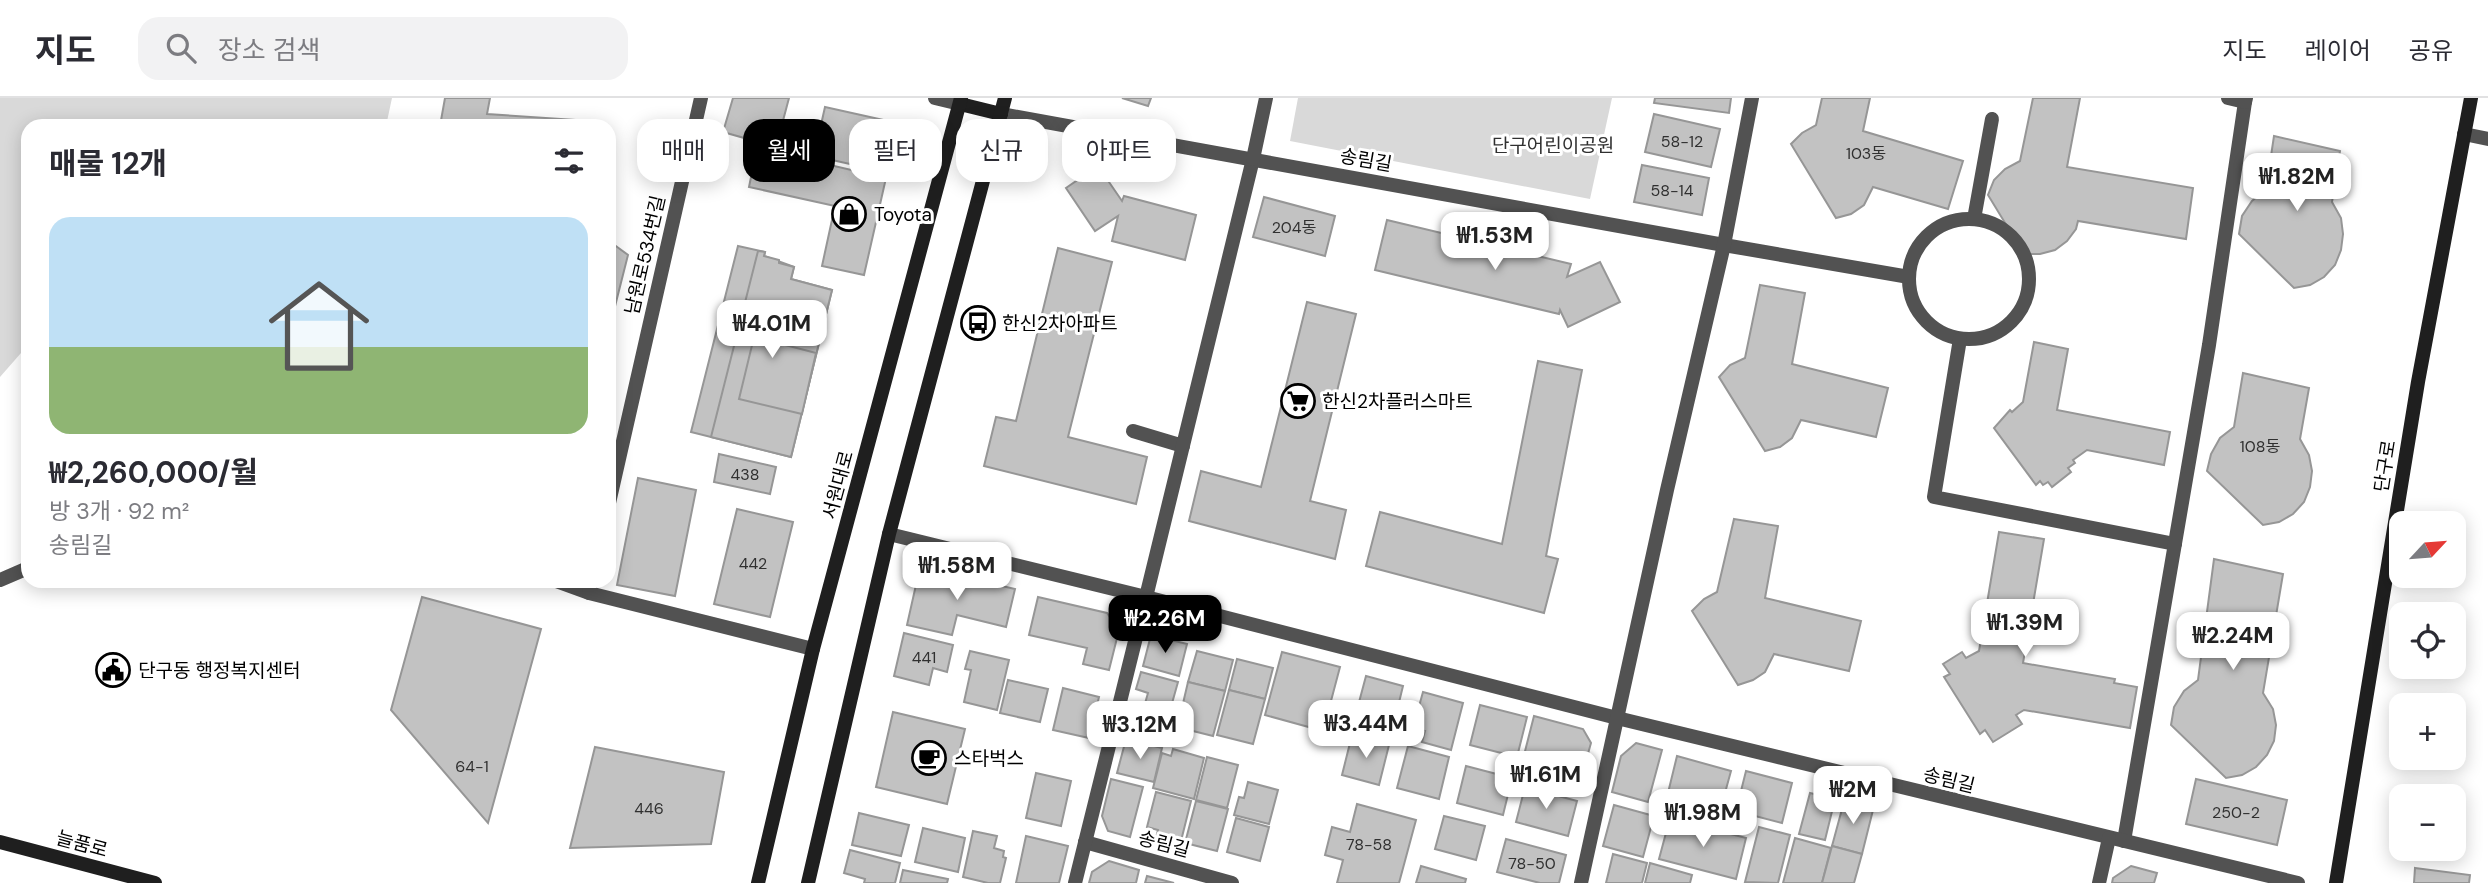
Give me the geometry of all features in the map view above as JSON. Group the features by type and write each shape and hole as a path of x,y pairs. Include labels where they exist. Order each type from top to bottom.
{"street":[{"name":"남원로534번길","path":"616,472 701,98"},
{"path":"935,98 961,101 1001,114"},
{"path":"808,883 889,534 1005,98"},
{"path":"1075,883 1266,98"},
{"path":"1581,883 1679,435 1724,245 1752,98"},
{"path":"2124,841 2209,345 2245,100 2228,98"},
{"name":"단구로","path":"2336,883 2418,383 2471,98"},
{"name":"서원대로","path":"758,883 813,649 961,101"},
{"name":"송림길","path":"1001,114 1909,277"},
{"path":"1975,219 1992,119"},
{"path":"2464,134 2488,139"},
{"path":"1975,219 1995,224 2012,236 2024,253 2029,274 2028,293 2021,311 2009,326 1992,335 1973,340 1960,339 1937,330 1922,317 1913,301 1909,277 1910,263 1920,244 1934,229 1954,220 1975,219"},
{"path":"1960,339 1934,497 2175,544"},
{"path":"1133,431 1183,446"},
{"name":"송림길","path":"889,534 1617,718 2298,883"},
{"path":"0,580 21,571"},
{"path":"594,588 813,649"},
{"path":"2099,883 2109,838"},
{"name":"늘품로","path":"0,842 155,883"},
{"name":"송림길","path":"1085,842 1232,883"}],"green space":[{"path":"0,98 392,98 388,119 21,119 21,353 0,377"},
{"name":"단구어린이공원","path":"1298,98 1612,98 1590,199 1290,141"}],"building":[{"path":"445,98 490,98 487,114 561,119 441,119"},
{"path":"733,98 789,98 783,119 743,119 743,138 729,134 729,119 727,119"},
{"path":"1122,98 1151,98 1148,106"},
{"path":"1655,98 1731,98 1729,113 1654,103"},
{"path":"1822,98 1870,98 1863,131 1963,161 1948,209 1873,187 1864,205 1851,214 1836,218 1791,144 1802,133 1816,125"},
{"path":"2033,98 2080,98 2067,167 2193,188 2186,239 2078,221 2076,229 2067,241 2055,250 2024,254 1988,195 1994,180 2005,169 2020,161"},
{"path":"825,107 879,119 849,119 849,164 835,161 835,119 822,119"},
{"path":"1654,114 1720,129 1711,167 1645,152"},
{"path":"2274,136 2340,151 2332,202 2341,218 2341,250 2335,265 2324,277 2310,285 2294,288 2239,234 2242,216 2252,201 2266,189"},
{"path":"1642,165 1709,178 1702,215 1634,202"},
{"path":"835,166 849,169 849,182 885,182 864,275 822,266 835,206 749,187 750,182 835,182"},
{"path":"1075,182 1109,182 1122,201 1124,196 1196,215 1185,260 1112,241 1118,216 1095,231 1066,188"},
{"path":"1264,197 1335,216 1325,256 1253,237"},
{"path":"1387,220 1571,264 1567,277 1600,262 1620,302 1568,327 1560,310 1559,314 1375,270"},
{"path":"616,246 628,255 616,302"},
{"path":"738,246 765,252 764,256 794,267 791,279 832,290 791,457 691,432"},
{"path":"1058,248 1112,262 1068,437 1147,457 1136,504 984,466 996,417 1016,421"},
{"path":"758,251 765,252 764,256 779,260 779,263 794,267 791,279 832,290 791,457 711,437"},
{"path":"1760,285 1805,293 1792,364 1888,388 1876,437 1801,420 1792,438 1780,447 1765,451 1719,377 1730,365 1745,358"},
{"path":"1307,302 1356,314 1310,501 1346,510 1335,559 1189,521 1201,471 1261,487"},
{"path":"754,337 816,353 802,414 739,399"},
{"path":"2034,342 2068,349 2057,410 2170,432 2164,465 2087,450 2073,460 2075,463 2068,468 2071,472 2052,487 2048,482 2043,485 2040,481 2036,485 1994,428 2010,410 2012,412 2023,402"},
{"path":"1538,361 1582,370 1546,556 1558,559 1544,613 1366,566 1380,512 1502,544"},
{"path":"2243,373 2309,388 2300,439 2309,455 2312,471 2310,487 2304,502 2293,514 2279,522 2263,525 2207,471 2211,454 2220,438 2234,427"},
{"path":"719,454 776,467 770,494 714,482"},
{"path":"638,478 696,490 675,596 617,585"},
{"path":"737,509 793,522 770,617 714,604"},
{"path":"1734,519 1778,526 1765,598 1861,621 1849,671 1774,654 1765,672 1738,685 1692,611 1704,599 1717,592"},
{"path":"1999,532 2044,539 2023,663 2115,679 2114,683 2137,687 2130,728 2024,710 2016,715 2022,724 1993,742 1985,730 1980,734 1944,677 1950,674 1943,664 1962,652 1966,658 1979,651"},
{"path":"2214,559 2283,574 2263,693 2273,709 2276,725 2274,741 2267,755 2256,767 2242,775 2226,778 2171,725 2174,707 2184,691 2198,680"},
{"path":"920,567 1015,589 1006,627 957,615 952,635 907,625"},
{"path":"422,597 541,629 488,823 391,710"},
{"path":"1038,597 1107,613 1119,630 1109,670 1083,664 1087,648 1029,635"},
{"path":"904,633 953,645 947,672 933,668 929,685 894,676"},
{"path":"1151,635 1187,644 1179,676 1143,666"},
{"path":"970,651 1009,660 997,710 964,702 971,670 965,669"},
{"path":"1197,651 1233,660 1225,691 1188,682"},
{"path":"1282,652 1340,667 1323,731 1265,715"},
{"path":"1237,659 1273,668 1265,699 1229,690"},
{"path":"1141,672 1178,682 1169,714 1144,707 1148,693 1136,689"},
{"path":"1366,676 1403,686 1392,731 1354,721"},
{"path":"1008,680 1048,689 1040,722 1000,713"},
{"path":"1188,682 1225,691 1213,736 1185,729 1189,714 1181,712"},
{"path":"1063,688 1099,697 1089,738 1053,730"},
{"path":"1229,690 1265,699 1253,744 1217,735"},
{"path":"1423,692 1463,703 1451,750 1422,742 1425,731 1413,728"},
{"path":"1480,705 1527,717 1517,757 1470,745"},
{"path":"893,712 965,729 947,804 876,787"},
{"path":"1534,716 1583,729 1591,743 1582,775 1523,759"},
{"path":"1352,735 1389,745 1379,785 1342,775"},
{"path":"1126,739 1162,748 1154,782 1117,773"},
{"path":"1636,743 1662,750 1648,802 1612,792 1621,756"},
{"path":"1408,746 1449,757 1439,799 1397,788"},
{"path":"595,747 724,772 711,844 570,848"},
{"path":"1173,749 1204,758 1194,799 1153,788 1162,753 1171,756"},
{"path":"1677,756 1731,771 1720,811 1667,797"},
{"path":"1207,757 1238,765 1227,808 1196,800"},
{"path":"1466,766 1512,778 1503,815 1457,803"},
{"path":"1746,771 1792,783 1782,823 1736,811"},
{"path":"1036,773 1071,781 1061,826 1026,818"},
{"path":"1111,779 1143,787 1130,837 1108,831 1102,816"},
{"path":"2196,779 2287,800 2277,845 2186,824"},
{"path":"1248,782 1278,790 1269,824 1234,815 1239,797 1244,798"},
{"path":"1525,787 1577,801 1568,836 1516,822"},
{"path":"1156,792 1191,801 1180,845 1156,838 1158,830 1147,827"},
{"path":"1810,793 1835,799 1825,840 1799,834"},
{"path":"1845,798 1874,806 1862,854 1832,846"},
{"path":"1196,801 1228,809 1217,851 1185,843"},
{"path":"1357,804 1416,820 1399,883 1337,883 1343,860 1325,855 1332,827 1350,832"},
{"path":"1614,805 1654,816 1643,857 1603,846"},
{"path":"859,813 909,825 901,856 852,845"},
{"path":"1444,816 1485,826 1476,860 1435,849"},
{"path":"1236,818 1269,827 1260,861 1227,852"},
{"path":"1670,818 1746,838 1736,879 1659,859"},
{"path":"1759,827 1790,835 1778,883 1745,882"},
{"path":"923,828 965,838 958,872 915,862"},
{"path":"973,831 997,836 994,848 1004,851 1003,857 1006,858 1000,883 963,877"},
{"path":"1026,836 1068,846 1059,883 1016,883"},
{"path":"1795,838 1831,848 1822,883 1783,883"},
{"path":"1506,839 1566,855 1559,883 1540,883 1497,872"},
{"path":"1832,846 1862,854 1854,883 1822,883"},
{"path":"850,850 900,863 895,883 864,883 865,879 844,873"},
{"path":"1613,854 1647,863 1642,883 1606,883"},
{"path":"1109,861 1139,870 1136,883 1089,883 1092,872"},
{"path":"1650,863 1692,875 1690,883 1645,883"},
{"path":"1421,866 1466,879 1465,883 1416,883"},
{"path":"2131,866 2157,873 2154,883 2112,883 2113,878"},
{"path":"2415,868 2470,875 2469,883 2414,883"},
{"path":"903,870 948,879 947,883 900,883"},
{"path":"1147,876 1174,883 1145,883"}],"place":[{"name":"Toyota","path":"849,214"},
{"name":"한신2차아파트","path":"978,323"},
{"name":"한신2차플러스마트","path":"1298,401"},
{"name":"단구동 행정복지센터","path":"113,670"},
{"name":"스타벅스","path":"929,758"}]}
